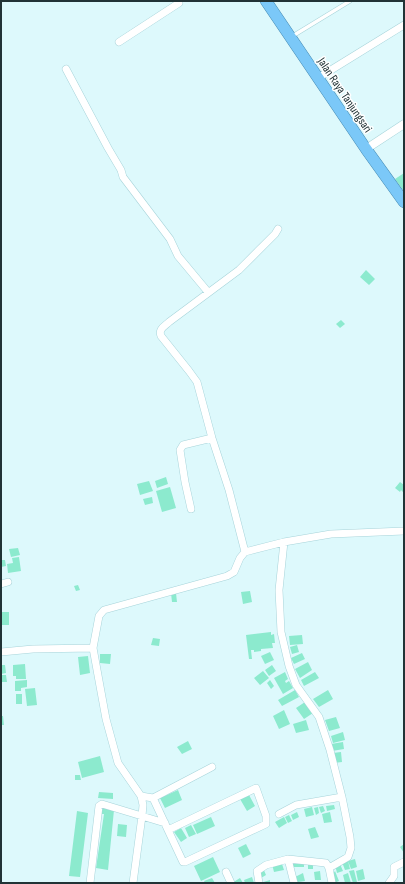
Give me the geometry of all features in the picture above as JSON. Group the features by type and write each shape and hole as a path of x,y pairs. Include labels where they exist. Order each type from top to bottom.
{"highway":[{"name":"Jalan Raya Tanjungsari","path":"266,1 366,149 404,202"}],"street":[{"path":"119,42 179,3 178,1"},
{"path":"318,78 404,25"},
{"path":"66,69 120,168 123,178 170,239 178,256 208,292"},
{"path":"366,149 404,124"},
{"path":"245,552 229,490 212,438 197,382 161,336 160,332 161,329 169,322 239,270 275,234 278,229"},
{"path":"191,508 180,450 183,445 212,438"},
{"path":"133,883 143,805 141,796 118,763 106,719 93,648 99,616 104,610 228,576 234,572 240,558 245,552 284,542 331,534 404,531"},
{"path":"284,542 279,590 282,632 289,666 296,685 319,717 330,750 342,797 351,848 348,857 329,868"},
{"path":"1,652 33,649 93,648"},
{"path":"141,796 153,798 212,767"},
{"path":"90,883 99,806 102,804 142,816 166,826 256,788 266,816 266,824 186,862 183,862 181,859 166,826 153,798"},
{"path":"279,814 296,805 342,797"},
{"path":"288,859 294,883"},
{"path":"260,883 257,871 260,868 288,859 326,863 329,868 332,883"},
{"path":"389,883 394,876 394,867 404,862"},
{"path":"226,872 231,883"}],"lane":[{"path":"290,38 350,1"}],"building":[{"path":"404,173 404,189 403,190 395,179"},
{"path":"366,270 375,279 369,285 360,277"},
{"path":"341,320 345,324 340,328 336,324"},
{"path":"166,477 168,484 157,488 155,481"},
{"path":"149,481 153,491 140,495 137,484"},
{"path":"400,482 404,485 404,493 395,488"},
{"path":"170,487 176,508 162,512 156,491"},
{"path":"152,497 153,503 145,505 143,499"},
{"path":"18,548 20,555 11,557 9,549"},
{"path":"19,557 21,571 8,573 7,564 13,563 12,558"},
{"path":"1,560 5,560 6,566 1,567"},
{"path":"78,585 80,590 76,591 74,586"},
{"path":"250,591 252,602 243,604 241,592"},
{"path":"171,593 176,593 177,602 172,602"},
{"path":"1,612 9,612 9,625 1,625"},
{"path":"271,632 271,635 274,634 275,643 272,643 273,648 261,649 261,651 254,652 254,650 251,650 252,659 249,659 246,635"},
{"path":"302,635 303,644 290,645 289,636"},
{"path":"153,638 160,639 159,646 151,645"},
{"path":"297,645 299,652 292,654 290,647"},
{"path":"270,652 274,660 265,664 261,656"},
{"path":"302,653 305,659 294,664 291,658"},
{"path":"100,654 111,654 110,664 100,663"},
{"path":"88,656 90,673 80,675 78,657"},
{"path":"308,662 312,670 300,678 295,669"},
{"path":"25,664 26,679 16,679 16,676 13,676 13,665"},
{"path":"1,665 5,665 6,673 1,674"},
{"path":"272,665 276,671 269,676 265,670"},
{"path":"263,671 269,678 260,685 254,678"},
{"path":"285,672 288,679 285,681 286,683 289,681 293,688 283,694 274,678"},
{"path":"315,672 319,678 304,686 301,680"},
{"path":"1,675 6,675 7,682 1,682"},
{"path":"27,680 27,687 21,688 21,691 15,691 15,681"},
{"path":"270,680 274,686 271,689 267,683"},
{"path":"35,688 37,705 27,706 25,689"},
{"path":"295,690 299,697 282,706 278,700"},
{"path":"328,690 333,699 319,707 313,699"},
{"path":"16,694 22,694 22,704 16,704"},
{"path":"305,702 313,713 304,719 296,708"},
{"path":"284,710 290,724 279,729 273,716"},
{"path":"1,716 3,716 4,725 1,725"},
{"path":"336,717 340,728 329,731 325,720"},
{"path":"306,720 309,730 296,733 293,724"},
{"path":"343,732 345,740 333,743 331,736"},
{"path":"188,741 192,749 182,754 177,747"},
{"path":"343,742 344,749 332,751 331,744"},
{"path":"341,752 342,762 334,763 333,753"},
{"path":"100,756 104,772 82,778 78,762"},
{"path":"75,775 80,775 81,780 75,780"},
{"path":"178,790 182,800 165,808 160,798"},
{"path":"99,792 113,793 113,799 98,798"},
{"path":"249,795 255,806 247,811 240,799"},
{"path":"334,805 335,809 327,811 326,806"},
{"path":"323,806 325,811 321,813 319,807"},
{"path":"312,807 314,815 306,817 304,809"},
{"path":"318,807 319,813 316,815 314,808"},
{"path":"100,808 114,810 108,870 96,868 104,814 99,814"},
{"path":"77,811 88,813 80,877 69,876"},
{"path":"297,812 299,817 293,820 291,815"},
{"path":"330,812 332,822 324,823 322,814"},
{"path":"289,815 292,821 288,823 285,817"},
{"path":"211,817 215,826 197,834 193,825"},
{"path":"284,817 287,823 279,828 275,822"},
{"path":"118,824 127,825 126,837 117,836"},
{"path":"191,825 196,834 189,837 185,828"},
{"path":"315,827 319,837 311,839 308,829"},
{"path":"181,828 187,838 181,842 174,832"},
{"path":"246,844 251,854 243,858 238,848"},
{"path":"404,844 404,853 400,847"},
{"path":"213,857 220,872 201,881 194,866"},
{"path":"355,859 357,867 351,869 348,861"},
{"path":"292,860 304,861 304,867 292,867"},
{"path":"281,861 284,870 274,872 272,864"},
{"path":"348,861 350,869 345,870 342,862"},
{"path":"308,862 313,862 313,869 308,869"},
{"path":"340,864 343,871 337,873 335,865"},
{"path":"263,868 266,875 261,878 260,871"},
{"path":"363,869 365,879 358,881 356,871"},
{"path":"354,870 357,882 353,883 349,871"},
{"path":"320,871 321,880 315,880 314,872"},
{"path":"335,871 339,881 334,883 333,874"},
{"path":"303,873 305,881 298,882 295,877"},
{"path":"348,873 351,883 345,883 343,875"},
{"path":"252,877 254,883 245,883 244,880"},
{"path":"212,878 215,883 205,883 204,881"},
{"path":"240,878 243,883 232,883"},
{"path":"270,880 270,883 260,883"}]}
